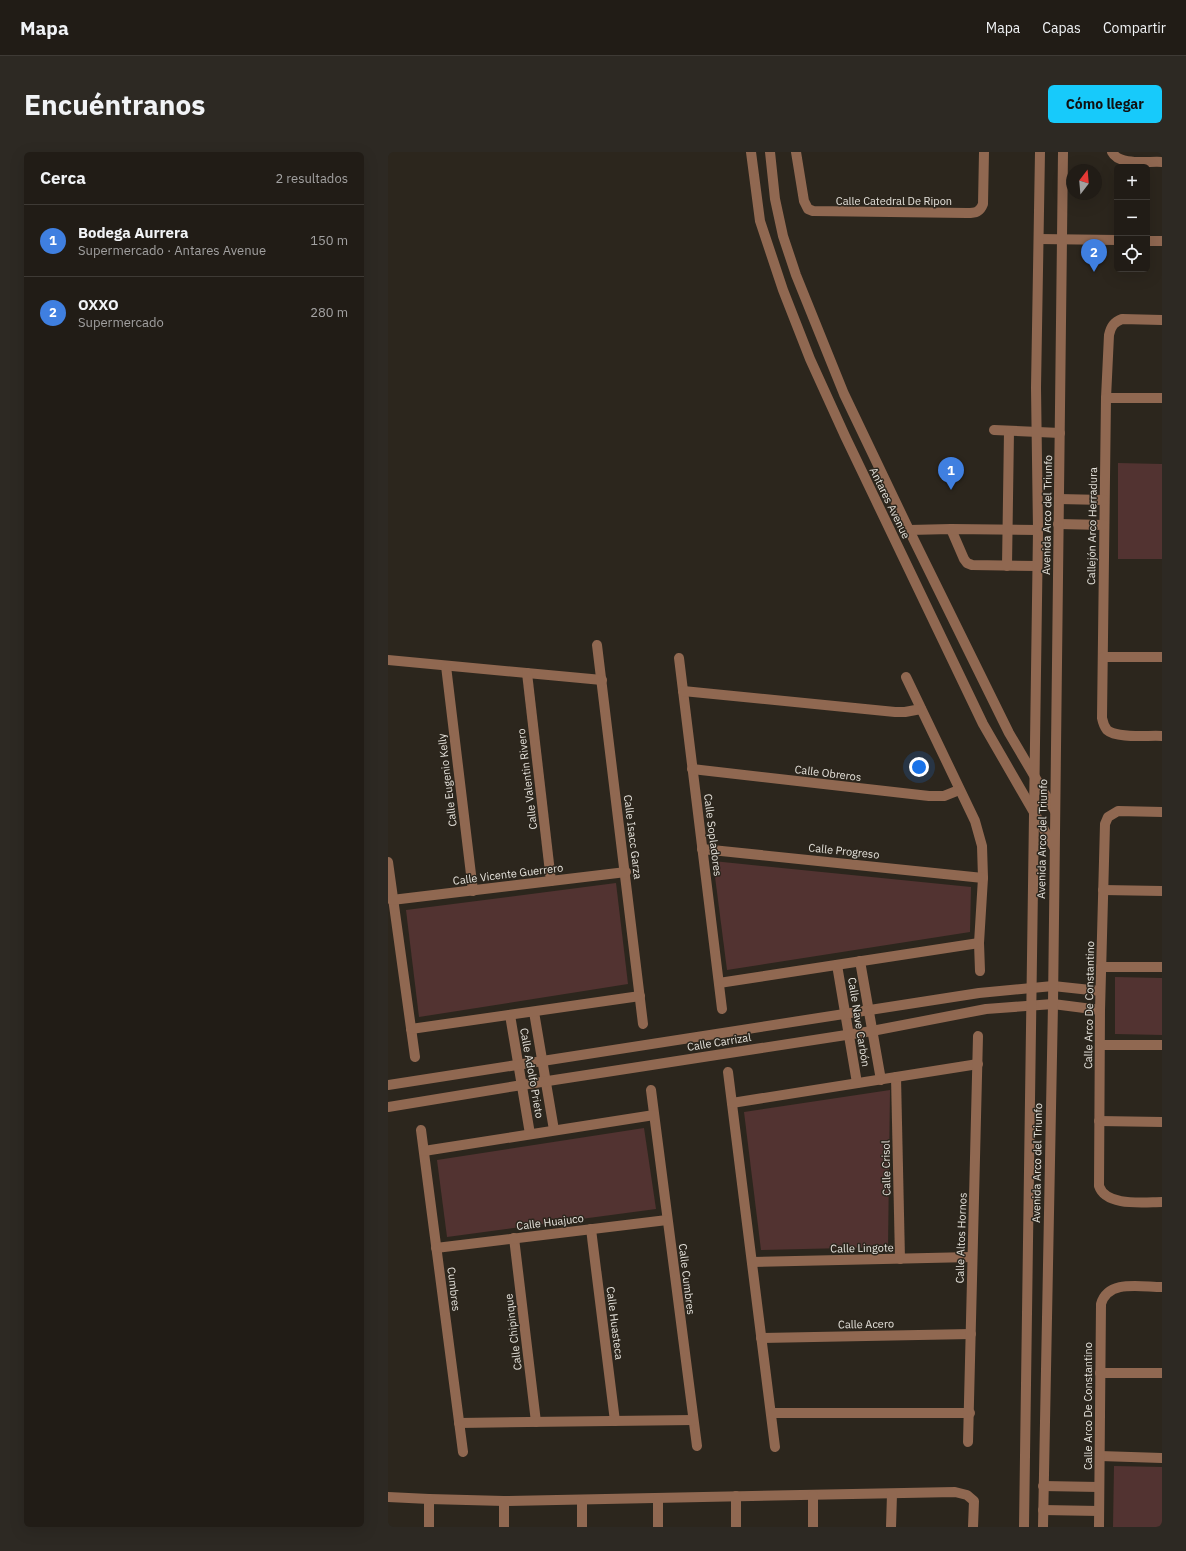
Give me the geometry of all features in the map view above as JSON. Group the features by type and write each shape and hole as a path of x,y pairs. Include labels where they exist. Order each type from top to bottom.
{"street":[{"name":"Antares Avenue","path":"751,152 760,221 783,290 810,360 848,444 983,724 1054,847"},
{"name":"Antares Avenue","path":"770,152 775,199 783,236 796,275 844,394 1009,733 1055,811"},
{"name":"Calle Catedral De Ripon","path":"796,152 804,202 808,209 819,212 975,213 980,211 983,204 984,152"},
{"name":"Avenida Arco del Triunfo","path":"1024,1527 1030,988 1035,779 1038,530 1037,432 1040,152"},
{"name":"Avenida Arco del Triunfo","path":"1043,1527 1053,1004 1063,152"},
{"path":"1113,154 1121,160 1162,162"},
{"path":"1039,239 1114,240"},
{"path":"1150,241 1162,241"},
{"name":"Callejón Arco Herradura","path":"1162,320 1122,319 1116,321 1112,325 1109,335 1104,500 1102,718 1108,731 1117,734 1162,736"},
{"path":"1106,398 1162,398"},
{"path":"994,430 1060,432"},
{"path":"1007,566 1009,431"},
{"path":"1059,499 1104,500"},
{"path":"1058,524 1104,525"},
{"path":"951,529 967,563 1007,566 1037,566"},
{"path":"909,530 1038,530"},
{"name":"Calle Isacc Garza","path":"597,645 626,872 643,1024"},
{"path":"1103,657 1162,657"},
{"name":"Calle Sopladores","path":"679,658 722,1009"},
{"path":"388,660 602,680"},
{"name":"Calle Eugenio Kelly","path":"446,666 472,891"},
{"name":"Calle Valentin Rivero","path":"527,673 551,881"},
{"path":"906,677 979,833 982,846 983,878 979,943 980,971"},
{"path":"683,691 895,712 921,709"},
{"name":"Calle Obreros","path":"692,769 929,796 944,796 959,790"},
{"name":"Calle Arco De Constantino","path":"1162,812 1118,812 1108,817 1104,824 1100,991 1098,1186 1102,1194 1118,1201 1162,1202"},
{"name":"Calle Progreso","path":"702,849 983,878"},
{"path":"388,862 392,900 415,1057"},
{"name":"Calle Vicente Guerrero","path":"392,900 626,872"},
{"path":"1103,890 1162,891"},
{"path":"719,983 979,943"},
{"name":"Calle Nave Carbón","path":"860,961 881,1080"},
{"name":"Calle Nave Carbón","path":"837,965 857,1083"},
{"path":"1101,968 1162,967"},
{"name":"Calle Carrizal","path":"388,1085 979,993 1053,986 1100,991"},
{"path":"411,1029 640,996"},
{"name":"Calle Carrizal","path":"388,1107 522,1084 872,1031 986,1009 1030,1004 1053,1004 1100,1010"},
{"name":"Calle Adolfo Prieto","path":"534,1012 554,1130"},
{"name":"Calle Adolfo Prieto","path":"510,1015 530,1134"},
{"name":"Calle Altos Hornos","path":"968,1442 970,1413 972,1257 978,1036"},
{"path":"1100,1045 1162,1045"},
{"path":"732,1103 978,1064"},
{"path":"728,1072 775,1447"},
{"name":"Calle Crisol","path":"896,1077 900,1259"},
{"name":"Calle Cumbres","path":"651,1090 697,1446"},
{"path":"424,1151 654,1115"},
{"path":"1099,1121 1162,1122"},
{"name":"Cumbres","path":"421,1130 462,1452"},
{"name":"Calle Huajuco","path":"436,1248 667,1220"},
{"name":"Calle Huasteca","path":"591,1229 615,1421"},
{"name":"Calle Chipinque","path":"514,1238 536,1422"},
{"name":"Calle Lingote","path":"752,1262 972,1257"},
{"name":"Calle Arco De Constantino","path":"1099,1527 1101,1304 1103,1297 1112,1289 1119,1286 1162,1287"},
{"name":"Calle Acero","path":"761,1338 971,1334"},
{"path":"1100,1372 1162,1373"},
{"path":"771,1413 970,1413"},
{"path":"459,1424 693,1420"},
{"path":"1100,1456 1162,1458"},
{"path":"1043,1486 1100,1487"},
{"path":"388,1497 504,1501 955,1492 967,1495 974,1500 973,1527"},
{"path":"891,1527 892,1494"},
{"path":"813,1495 813,1527"},
{"path":"736,1496 736,1527"},
{"path":"658,1498 658,1527"},
{"path":"429,1499 429,1527"},
{"path":"582,1500 582,1527"},
{"path":"504,1501 504,1527"},
{"path":"1043,1510 1099,1511"}],"shaded area":[{"path":"1118,463 1162,464 1162,559 1118,559"},
{"path":"713,861 971,887 970,932 727,970"},
{"path":"616,883 628,984 419,1017 406,910"},
{"path":"1115,977 1162,978 1162,1035 1115,1034"},
{"path":"890,1090 888,1247 761,1250 744,1112"},
{"path":"644,1128 656,1209 447,1237 437,1160"},
{"path":"1114,1466 1162,1467 1162,1527 1113,1527"}],"place":[{"name":"OXXO","path":"1094,272"},
{"name":"Bodega Aurrera","path":"951,490"}]}
